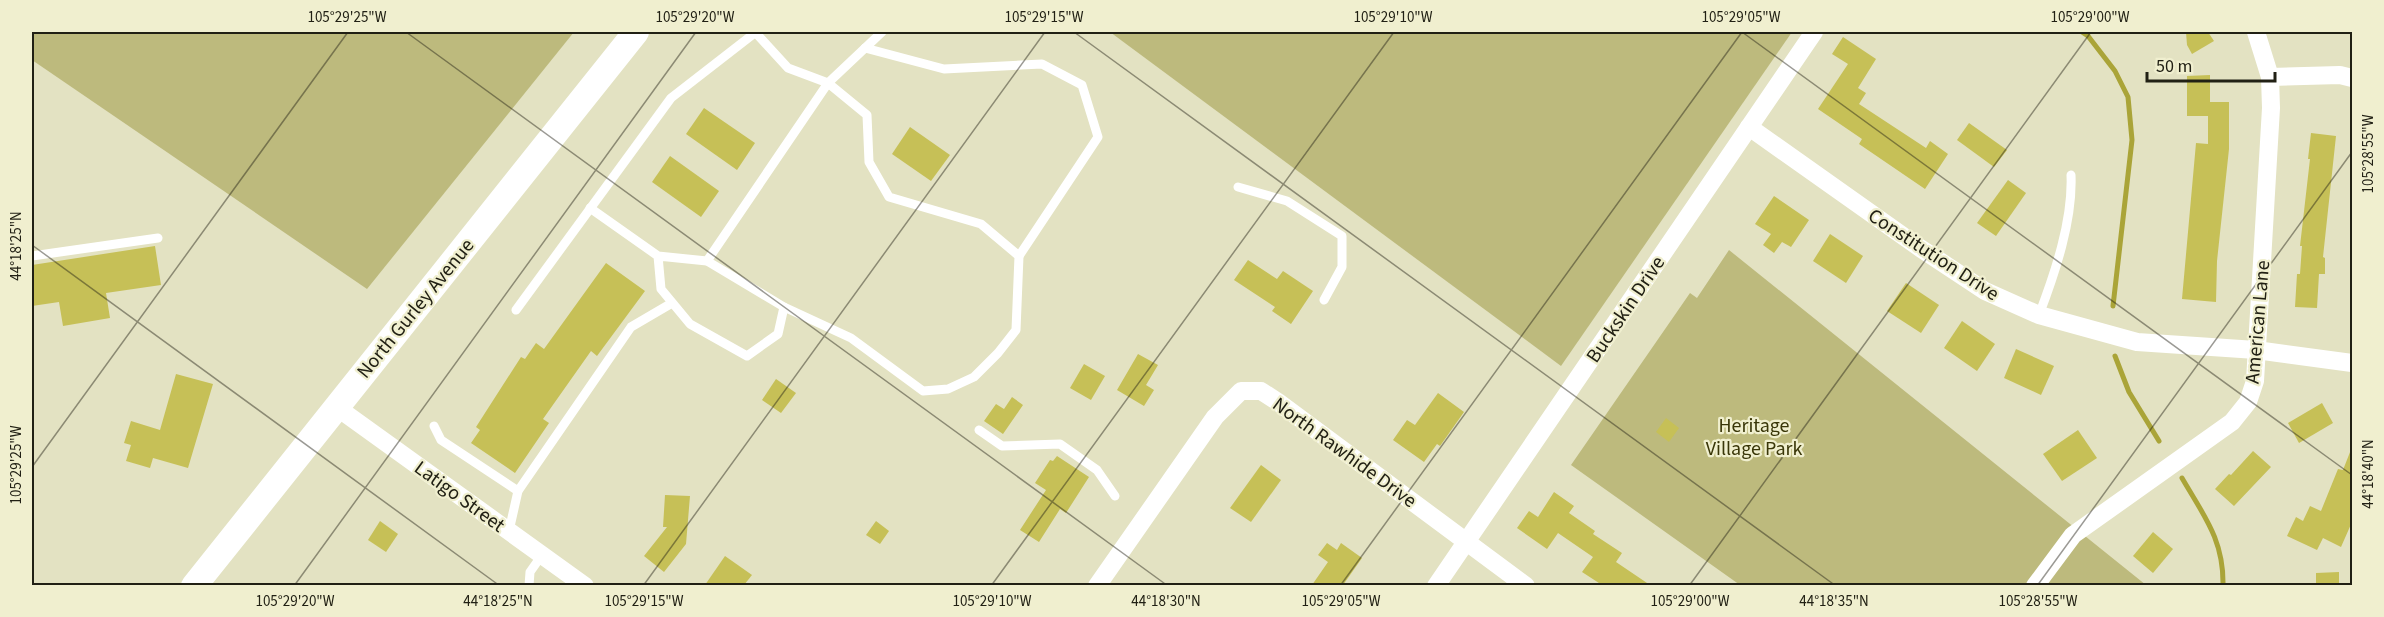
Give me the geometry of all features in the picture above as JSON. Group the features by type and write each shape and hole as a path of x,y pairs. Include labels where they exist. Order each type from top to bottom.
{"street":[{"name":"North Gurley Avenue","path":"194,585 636,32"},
{"name":"Buckskin Drive","path":"1436,585 1814,32"},
{"name":"American Lane","path":"2035,585 2073,535 2232,422 2248,402 2255,381 2270,138 2270,77 2256,32"},
{"path":"2270,77 2340,75 2352,78"},
{"name":"Constitution Drive","path":"1749,127 1985,291 2039,315 2137,342 2256,350 2352,363"},
{"name":"North Rawhide Drive","path":"1097,585 1215,417 1241,391 1261,391 1278,402 1526,585"},
{"name":"Latigo Street","path":"335,406 585,585"}],"lane":[{"path":"516,310 671,98 755,32 788,68 828,82 867,116 869,162 889,197 981,224 1019,256"},
{"path":"707,261 828,82 882,32"},
{"path":"590,208 658,256 707,261 784,307 851,338 923,391 948,389 974,377 998,353 1016,330 1019,256 1098,137 1082,85 1042,64 944,69 865,48"},
{"path":"2039,315 2049,289 2072,199 2071,175"},
{"path":"1238,187 1287,201 1342,236 1342,267 1324,300"},
{"path":"32,256 158,238"},
{"path":"658,256 661,289 690,324 747,356 778,334 784,307"},
{"path":"509,531 518,492 631,327 672,303"},
{"path":"434,426 441,440 518,492"},
{"path":"979,430 1002,446 1060,444 1097,470 1115,496"},
{"path":"528,585 530,572 542,555"}],"green space":[{"path":"32,32 574,32 367,289 32,60"},
{"path":"1110,32 1792,32 1561,366"},
{"name":"Heritage Village Park","path":"1729,250 2146,585 1740,585 1571,465 1690,293 1697,298"}],"building":[{"path":"2186,32 2208,32 2214,41 2192,54 2187,45"},
{"path":"1843,37 1876,59 1858,88 1866,93 1859,104 1926,148 1930,141 1948,154 1925,189 1859,144 1862,139 1818,109 1848,64 1832,54"},
{"path":"2210,75 2210,102 2229,102 2229,149 2217,261 2216,302 2182,299 2196,143 2208,144 2208,116 2187,116 2187,76"},
{"path":"704,108 755,143 737,170 686,134"},
{"path":"1969,123 2007,150 1994,167 1957,140"},
{"path":"910,127 950,155 931,181 892,154"},
{"path":"2311,133 2336,136 2323,257 2325,258 2325,274 2319,274 2317,308 2295,307 2297,274 2300,274 2302,246 2300,246"},
{"path":"670,156 719,191 701,217 652,182"},
{"path":"2008,180 2026,193 1996,236 1977,223"},
{"path":"1774,196 1809,220 1791,247 1782,242 1774,253 1763,245 1771,234 1755,224"},
{"path":"1830,234 1863,256 1846,283 1813,261"},
{"path":"155,246 161,285 106,293 110,318 63,326 59,302 32,306 32,265"},
{"path":"1248,260 1277,279 1283,271 1313,291 1291,324 1272,311 1275,307 1234,280"},
{"path":"606,263 645,291 597,356 591,351 543,419 549,423 515,473 471,443 480,430 476,427 521,357 525,359 536,343 544,349"},
{"path":"1906,283 1939,305 1921,333 1887,311"},
{"path":"1962,321 1995,344 1977,371 1944,348"},
{"path":"2016,349 2054,366 2041,395 2004,378"},
{"path":"1138,354 1158,365 1146,385 1154,390 1144,406 1117,390"},
{"path":"1084,364 1105,376 1091,400 1070,388"},
{"path":"176,374 213,384 188,468 153,458 150,468 126,461 131,445 124,443 131,421 160,430"},
{"path":"776,379 796,393 781,413 762,400"},
{"path":"1438,393 1464,412 1440,446 1437,444 1424,462 1393,440 1407,420 1415,425"},
{"path":"1012,397 1023,405 1003,434 984,421 996,404 1004,409"},
{"path":"2322,403 2333,423 2299,443 2288,423"},
{"path":"1666,418 1679,428 1669,442 1656,432"},
{"path":"2078,430 2097,458 2062,481 2043,454"},
{"path":"2352,447 2352,522 2341,547 2323,538 2317,550 2287,536 2296,517 2303,521 2310,506 2321,511 2338,469 2343,470"},
{"path":"2253,451 2271,467 2234,506 2215,489"},
{"path":"1057,456 1089,477 1066,513 1060,509 1039,542 1020,530 1046,490 1035,483 1050,460 1053,461"},
{"path":"1261,465 1281,480 1251,522 1230,508"},
{"path":"1554,492 1574,506 1569,513 1595,531 1593,534 1622,553 1616,562 1650,585 1602,585 1582,572 1593,557 1558,533 1547,549 1517,528 1529,511 1538,517"},
{"path":"665,495 690,496 686,544 664,572 644,556 667,527 663,527"},
{"path":"380,521 398,534 386,552 368,540"},
{"path":"876,521 889,531 880,544 866,535"},
{"path":"2153,532 2173,549 2153,573 2133,556"},
{"path":"1327,543 1337,550 1341,543 1362,558 1343,585 1312,585 1328,562 1318,555"},
{"path":"725,556 752,575 744,585 705,585"},
{"path":"2339,572 2339,585 2316,585 2316,573"}],"waterway":[{"path":"2082,32 2088,36 2115,71 2128,97 2132,140 2113,306"},
{"path":"2115,356 2129,392 2159,441"},
{"path":"2182,478 2205,517 2216,542 2220,555 2223,586"}]}
